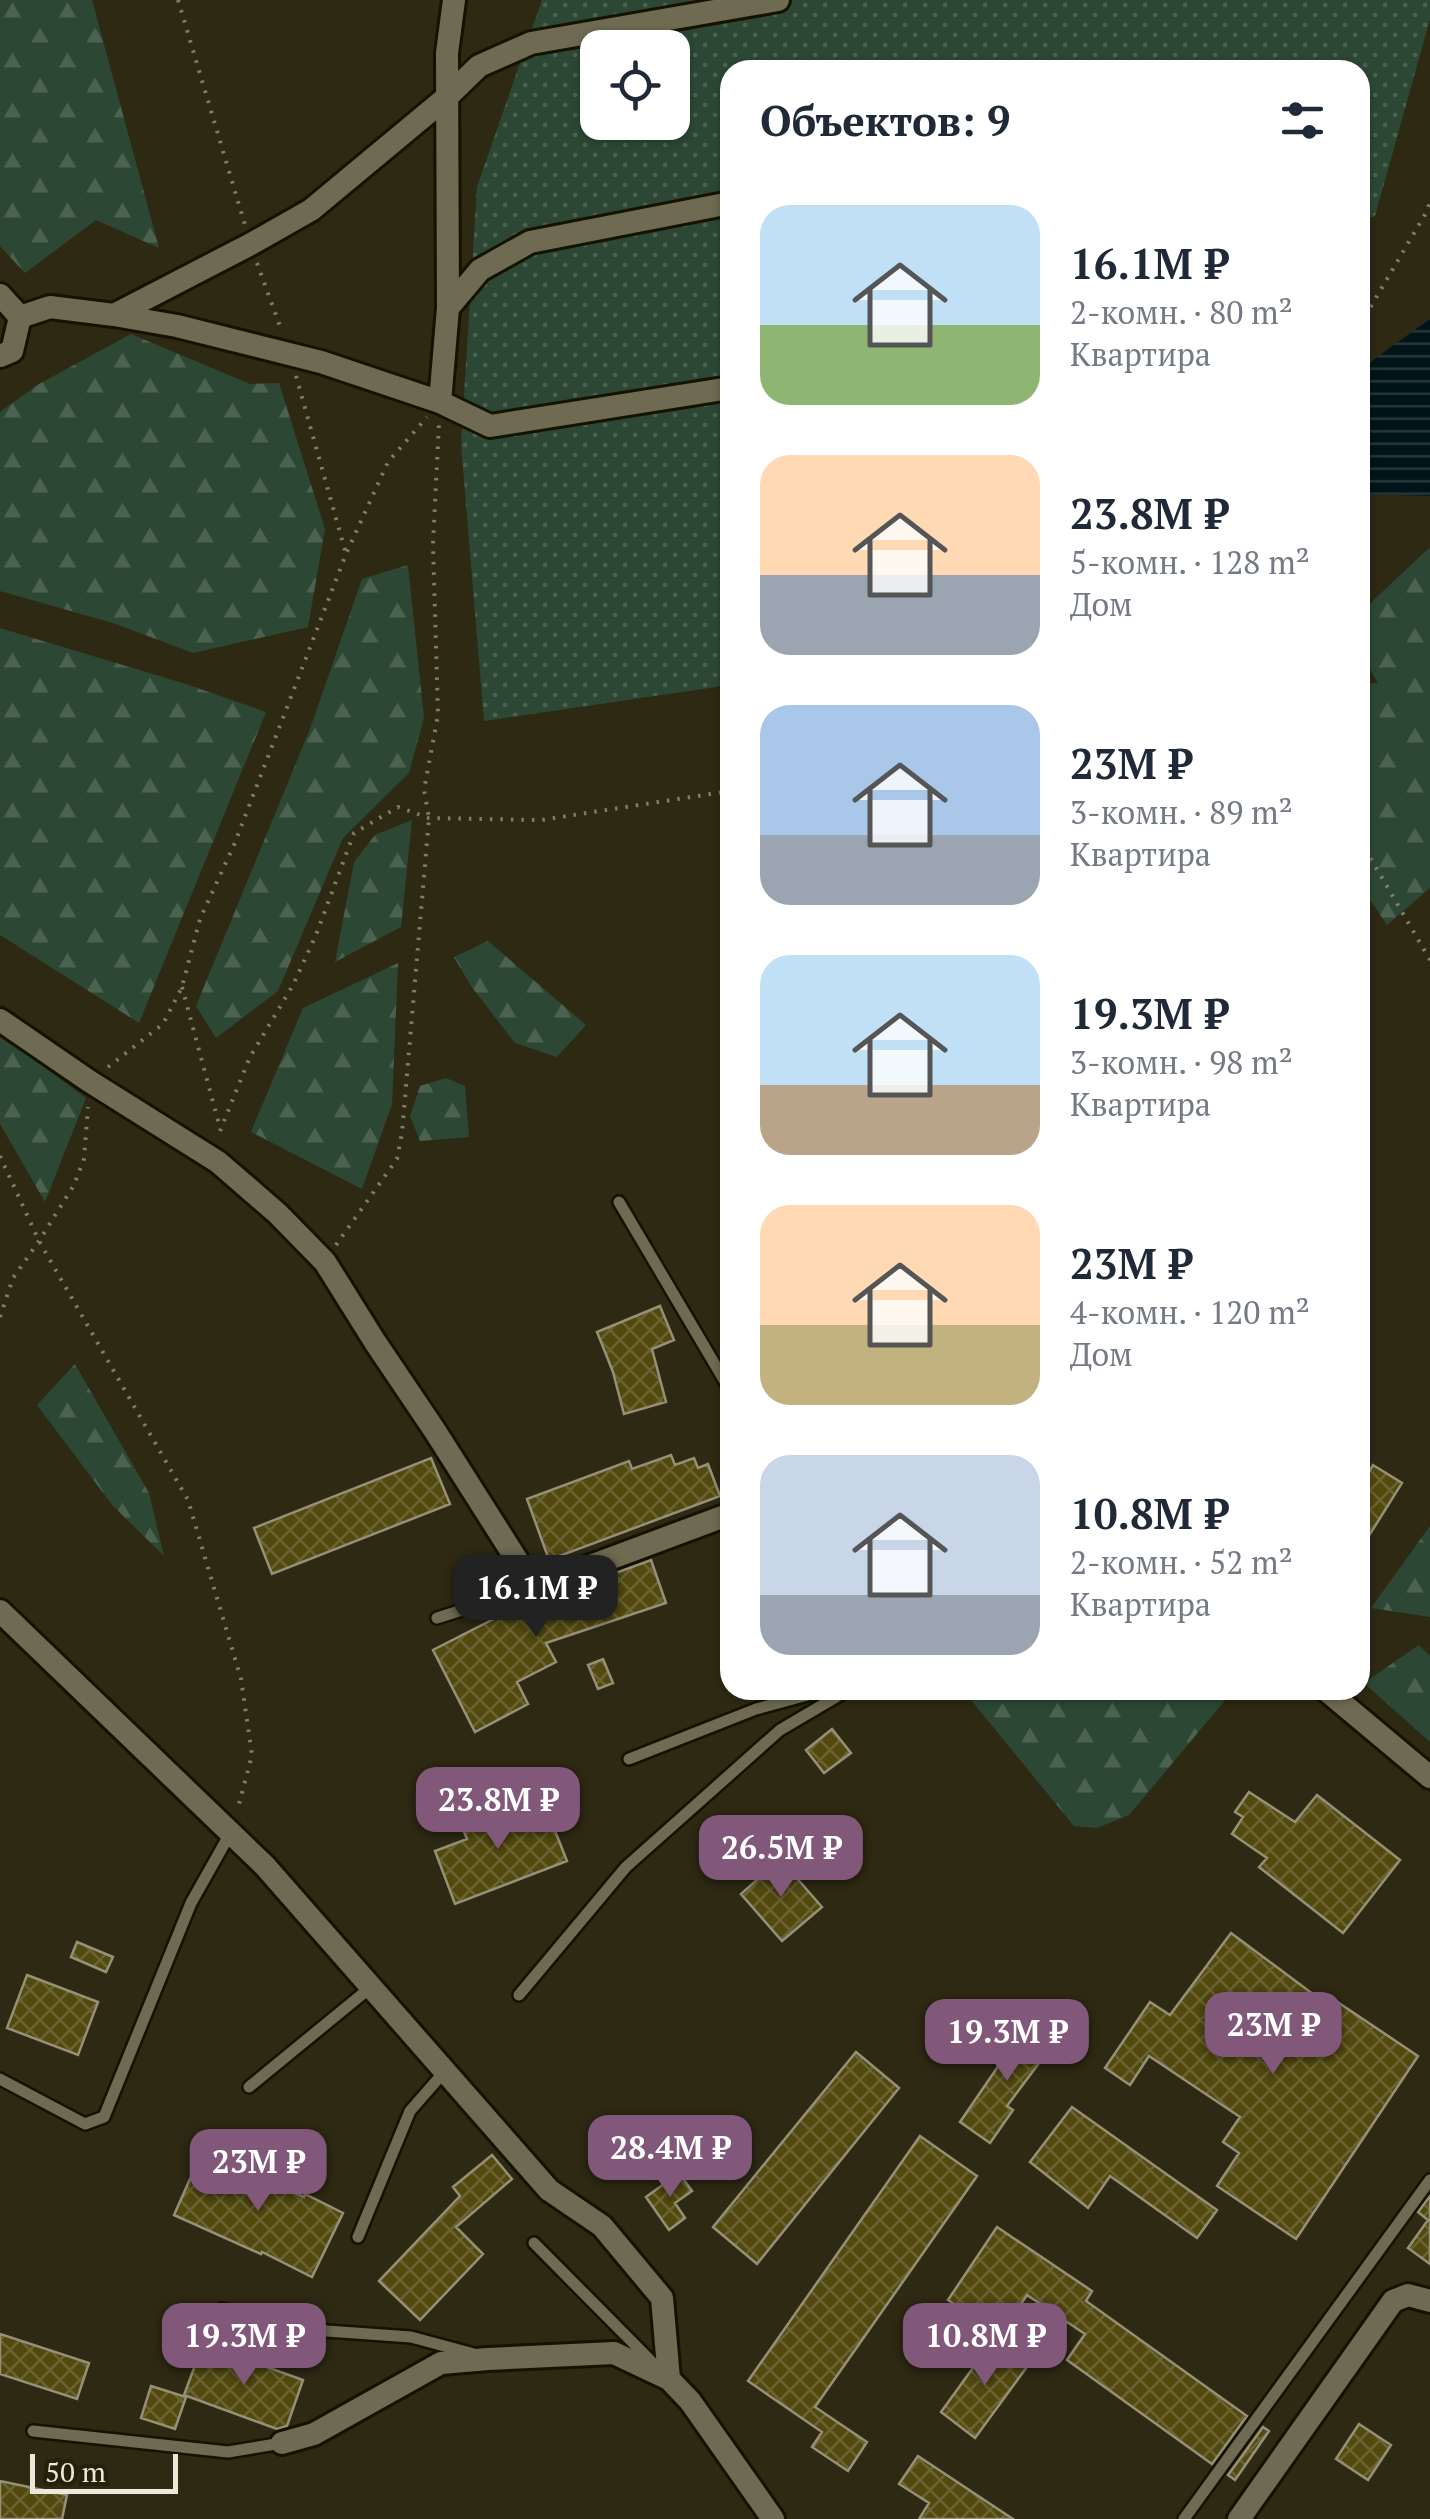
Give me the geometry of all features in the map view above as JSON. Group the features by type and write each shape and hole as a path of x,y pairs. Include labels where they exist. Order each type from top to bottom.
{"street":[{"path":"440,402 448,308 447,53 454,0"},
{"path":"114,315 312,210 479,66 531,44 778,0"},
{"path":"448,308 480,270 530,242 720,205"},
{"path":"0,294 20,317"},
{"path":"20,317 50,307 177,326 321,362 440,402 490,426 720,390"},
{"path":"0,356 12,351 20,317"},
{"path":"0,1020 218,1162 277,1213 325,1262 534,1587 720,1518"},
{"path":"0,1612 266,1866 549,2190 602,2226 662,2298 669,2379"},
{"path":"1338,1700 1430,1778"},
{"path":"1239,2519 1393,2301 1408,2294 1430,2301"},
{"path":"282,2443 314,2434 441,2364 488,2358 614,2353 669,2379 690,2401 774,2519"}],"lane":[{"path":"618,1202 720,1373"},
{"path":"437,1618 534,1587"},
{"path":"630,1759 756,1708 787,1700"},
{"path":"519,1995 626,1868 780,1730 831,1700"},
{"path":"0,2079 85,2124 104,2117 191,1904 231,1832"},
{"path":"249,2086 371,1987"},
{"path":"358,2236 410,2111 445,2071"},
{"path":"1184,2519 1430,2180"},
{"path":"534,2243 669,2379"},
{"path":"222,2309 327,2331 411,2337 488,2358"},
{"path":"33,2431 228,2452 282,2443"}],"path":[{"path":"178,0 251,244 290,355 346,554"},
{"path":"1370,308 1428,211 1430,201"},
{"path":"0,1317 13,1278 74,1185 84,1160 90,1081 163,1024 182,987 200,919 234,845 346,554 388,462 440,402"},
{"path":"325,1262 397,1159 402,1132 429,818 424,790 438,715 433,544 440,402"},
{"path":"182,987 220,1131 250,1057 294,985 309,952 354,834 398,806 429,818 540,820 720,793"},
{"path":"1370,857 1430,960"},
{"path":"0,1156 40,1241 188,1500 241,1679 252,1755 231,1832"}],"green space":[{"path":"0,0 92,0 159,248 96,220 25,273 0,246"},
{"path":"542,0 1430,0 1430,19 1375,216 1370,218 1370,60 720,60 720,686 484,721 461,444 477,187"},
{"path":"131,334 250,384 279,383 325,529 308,627 193,653 113,623 0,591 0,412 39,384"},
{"path":"1430,547 1430,888 1387,925 1370,900 1370,683 1378,683 1370,669 1370,604"},
{"path":"408,565 424,718 409,773 343,838 278,991 216,1038 196,1006 310,729 362,579"},
{"path":"0,628 266,712 139,1023 0,935"},
{"path":"412,820 401,927 335,962 354,862 375,835"},
{"path":"488,941 586,1025 557,1057 515,1043 471,986 454,957"},
{"path":"398,963 392,1104 362,1189 251,1132 303,1008"},
{"path":"0,1034 86,1098 45,1202 0,1124"},
{"path":"446,1078 465,1086 469,1137 420,1141 410,1116 420,1086"},
{"path":"75,1364 149,1493 164,1556 113,1506 37,1405"},
{"path":"1430,1526 1430,1617 1371,1608"},
{"path":"1419,1645 1430,1656 1430,1742 1370,1688 1370,1679"},
{"path":"971,1700 1225,1700 1129,1815 1097,1828 1074,1826"}],"shaded area":[{"path":"1430,319 1430,496 1370,494 1370,363"}],"building":[{"path":"660,1306 674,1340 652,1349 666,1402 624,1414 597,1332"},
{"path":"671,1455 675,1465 694,1458 698,1468 708,1464 720,1496 549,1560 527,1499 629,1461 632,1469"},
{"path":"431,1458 450,1504 272,1574 254,1528"},
{"path":"1373,1465 1402,1483 1370,1534"},
{"path":"651,1560 666,1603 546,1643 556,1662 517,1682 528,1704 475,1732 433,1650 529,1601 539,1601"},
{"path":"603,1659 613,1683 598,1689 588,1665"},
{"path":"832,1729 851,1753 824,1773 806,1750"},
{"path":"1249,1792 1295,1822 1317,1795 1400,1860 1343,1933 1259,1867 1267,1858 1232,1834 1243,1817 1235,1812"},
{"path":"483,1799 494,1828 546,1808 567,1861 455,1904 435,1851 467,1839 455,1810"},
{"path":"780,1859 822,1907 782,1941 741,1894"},
{"path":"1231,1933 1329,2006 1333,1999 1418,2056 1296,2239 1217,2186 1239,2153 1223,2142 1240,2117 1149,2056 1130,2085 1105,2068 1150,2002 1170,2015"},
{"path":"77,1942 113,1957 106,1972 71,1957"},
{"path":"27,1975 98,2002 78,2055 7,2028"},
{"path":"1033,2022 1057,2039 1007,2106 1013,2110 990,2143 960,2122"},
{"path":"856,2052 899,2088 757,2264 713,2227"},
{"path":"1072,2107 1217,2210 1197,2238 1110,2176 1088,2208 1030,2162"},
{"path":"920,2136 977,2176 815,2407 867,2442 848,2471 812,2447 822,2432 748,2381"},
{"path":"202,2152 343,2213 312,2277 174,2215"},
{"path":"492,2155 512,2179 456,2227 483,2254 420,2320 379,2281 460,2196 453,2187"},
{"path":"679,2173 692,2191 675,2203 685,2218 669,2230 646,2197"},
{"path":"1430,2196 1430,2264 1408,2248 1428,2220 1418,2212"},
{"path":"997,2227 1092,2291 1086,2301 1247,2416 1212,2464 1067,2360 1085,2334 1027,2295 1000,2335 948,2300"},
{"path":"0,2334 89,2363 77,2399 0,2374"},
{"path":"994,2339 1029,2364 975,2438 941,2412"},
{"path":"203,2344 303,2380 287,2426 277,2429 184,2395"},
{"path":"151,2386 186,2397 175,2429 141,2418"},
{"path":"1359,2424 1391,2445 1368,2480 1336,2459"},
{"path":"1263,2427 1269,2431 1235,2480 1228,2475"},
{"path":"918,2456 1013,2519 919,2519 929,2503 899,2484"},
{"path":"0,2481 67,2495 62,2519 0,2519"}]}
